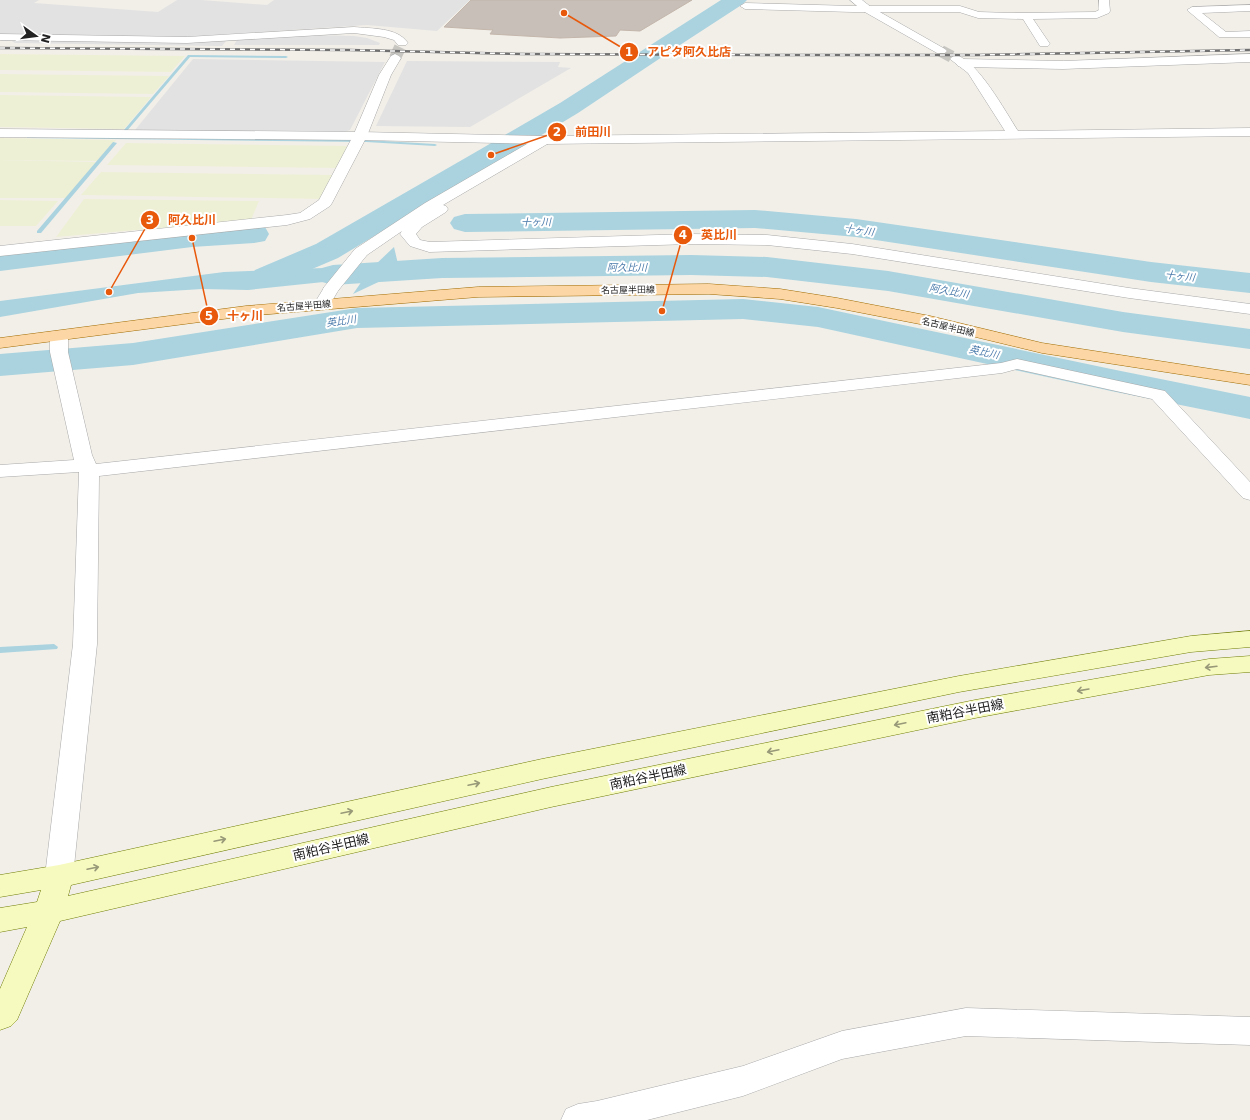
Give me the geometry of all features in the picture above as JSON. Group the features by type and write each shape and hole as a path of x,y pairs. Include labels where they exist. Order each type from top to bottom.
{"main road":[{"name":"名古屋半田線","path":"0,342 60,351 246,311 478,292 709,289 780,294 837,303 922,320 1042,348 1250,380"},
{"path":"0,886 59,876 542,769 959,684 1191,644 1250,639"},
{"name":"南粕谷半田線","path":"0,920 49,912 551,797 951,714 1209,667 1250,664"},
{"path":"0,1016 6,1010 49,912 59,876"}],"street":[{"path":"753,0 744,6 867,9 960,9 978,14 1026,16 1097,15 1105,11 1104,0"},
{"path":"855,0 867,9 941,51"},
{"path":"1249,8 1192,10 1223,35 1250,34"},
{"path":"1026,16 1044,44"},
{"path":"0,38 187,40 354,30 386,34 398,38 402,43"},
{"path":"0,251 287,220 305,216 325,203 360,136 386,75 396,58"},
{"path":"1014,135 981,83 972,71 959,61 1063,65 1250,58"},
{"path":"0,133 360,136 540,140 1250,132"},
{"path":"322,304 331,290 361,252 430,206 540,140"},
{"path":"430,206 441,209 417,224 408,234 416,242 429,247 691,240 767,240 852,249 1129,294 1250,309"},
{"path":"59,876 85,644 88,468 82,455 60,351"},
{"path":"0,471 88,468 1002,368 1017,364 1158,394 1250,494"},
{"path":"578,1120 743,1081 842,1045 966,1022 1250,1031"}],"green space":[{"path":"0,54 185,56 171,72 0,70"},
{"path":"0,74 169,76 153,94 0,92"},
{"path":"0,95 151,97 124,129 0,127"},
{"path":"0,138 116,140 97,161 0,160"},
{"path":"126,143 350,146 338,168 107,165"},
{"path":"0,160 97,162 66,198 0,198"},
{"path":"101,172 335,175 322,199 81,195"},
{"path":"84,199 259,201 251,220 56,237"},
{"path":"0,200 58,201 36,226 0,226"}],"shaded area":[{"path":"0,0 39,0 34,3 158,12 177,0 201,0 267,5 274,0 470,0 437,31 367,25 188,37 0,34"},
{"path":"315,35 354,36 367,38 380,43 379,45 234,45 237,40"},
{"path":"10,40 226,41 222,46 15,43"},
{"path":"193,59 385,62 350,130 341,133 135,130"},
{"path":"407,61 560,62 558,67 571,68 470,127 376,126"}],"water":[{"path":"394,247 398,264 389,277 353,294 362,281 333,281 248,290 202,289 138,293 0,317 0,301 224,272 374,266"}],"building":[{"path":"471,0 692,0 640,31 620,30 616,36 560,38 490,34 493,30 444,27"}],"waterway":[{"path":"266,277 327,251 491,155 569,108 675,38 736,0"},
{"path":"125,131 189,56 286,57"},
{"path":"29,137 366,141 435,145"},
{"path":"39,232 115,143"},
{"name":"十ヶ川","path":"465,223 755,219 856,228 1151,272 1250,283"},
{"name":"十ヶ川","path":"0,261 192,238 254,234"},
{"name":"阿久比川","path":"333,275 442,268 691,265 767,267 888,281 1123,322 1250,339"},
{"name":"英比川","path":"0,365 133,354 357,318 743,309 818,317 1111,380 1250,408"},
{"path":"0,650 54,647"}],"tunnel":[{"path":"395,58 402,43"},
{"path":"941,51 956,59"}],"railway":[{"path":"0,48 350,50 524,54 784,55 977,55 1250,50"}],"place":[{"name":"アピタ阿久比店","path":"564,13"},
{"name":"前田川","path":"491,155"},
{"name":"十ヶ川","path":"192,238"},
{"name":"阿久比川","path":"109,292"},
{"name":"英比川","path":"662,311"}]}
